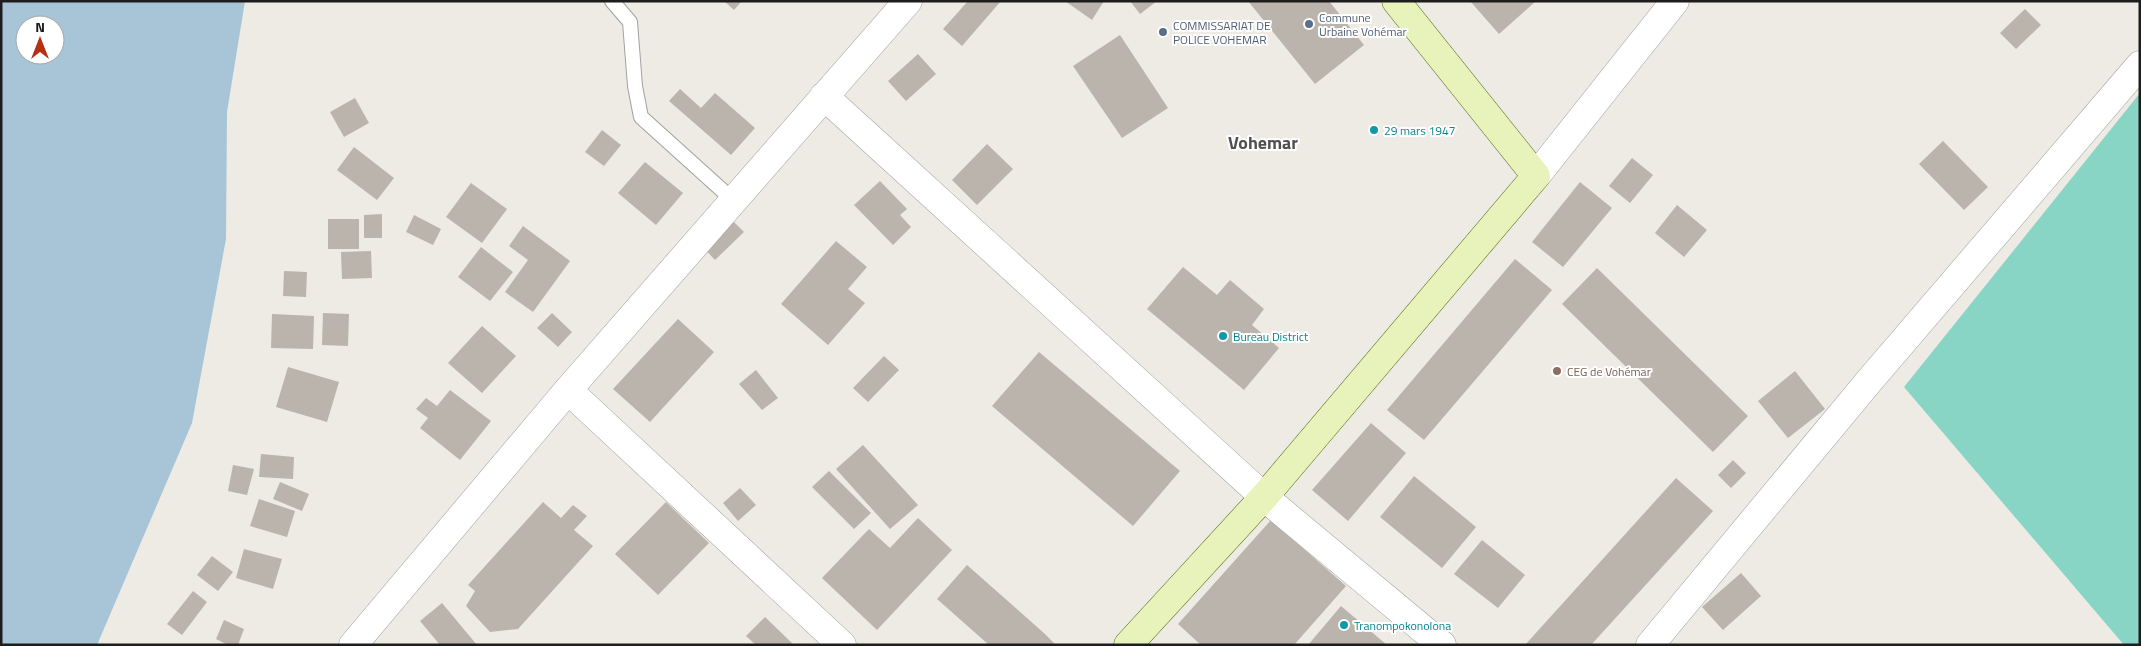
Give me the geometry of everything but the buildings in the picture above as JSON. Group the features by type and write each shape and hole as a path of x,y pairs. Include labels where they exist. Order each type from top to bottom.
{"street":[{"path":"353,645 568,390 908,1"},
{"path":"1396,1 1536,176"},
{"path":"1128,645 1264,497 1536,176 1675,1"},
{"path":"1650,645 1870,380 2140,65"},
{"path":"824,96 1264,497 1442,645"},
{"path":"568,390 842,645"}],"lane":[{"path":"612,1 630,22 635,86 641,117 733,200"}],"shaded area":[{"path":"1,1 245,1 227,112 226,239 192,423 97,645 1,645"},
{"path":"2140,93 2140,645 2124,645 1904,387"}],"place":[{"name":"Commune Urbaine Vohémar","path":"1309,24"},
{"name":"COMMISSARIAT DE POLICE VOHEMAR","path":"1163,32"},
{"name":"29 mars 1947","path":"1374,130"},
{"name":"Bureau District","path":"1223,336"},
{"name":"CEG de Vohémar","path":"1557,371"},
{"name":"Tranompokonolona","path":"1344,625"}],"district":[{"name":"Vohemar","path":"1263,142"}]}
